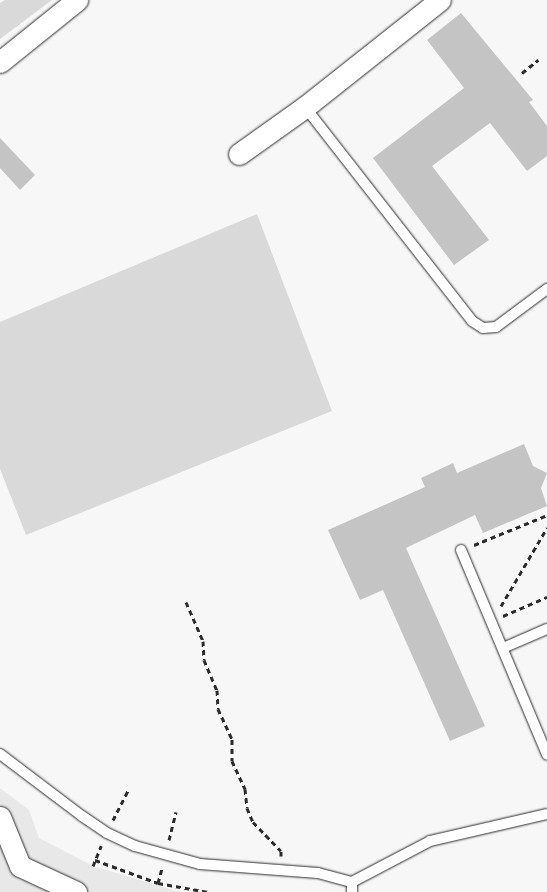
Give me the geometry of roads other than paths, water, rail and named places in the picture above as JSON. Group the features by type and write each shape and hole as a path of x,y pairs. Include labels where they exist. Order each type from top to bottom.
{"street":[{"path":"0,62 77,0"},
{"path":"239,154 305,107 440,0"},
{"path":"0,817 20,866 76,892"}],"lane":[{"path":"305,107 472,322 483,328 496,327 547,289"},
{"path":"460,550 504,648 547,754"},
{"path":"504,648 547,629"},
{"path":"0,754 90,822 136,846 200,864 318,873 352,887 430,841 547,814"}]}
